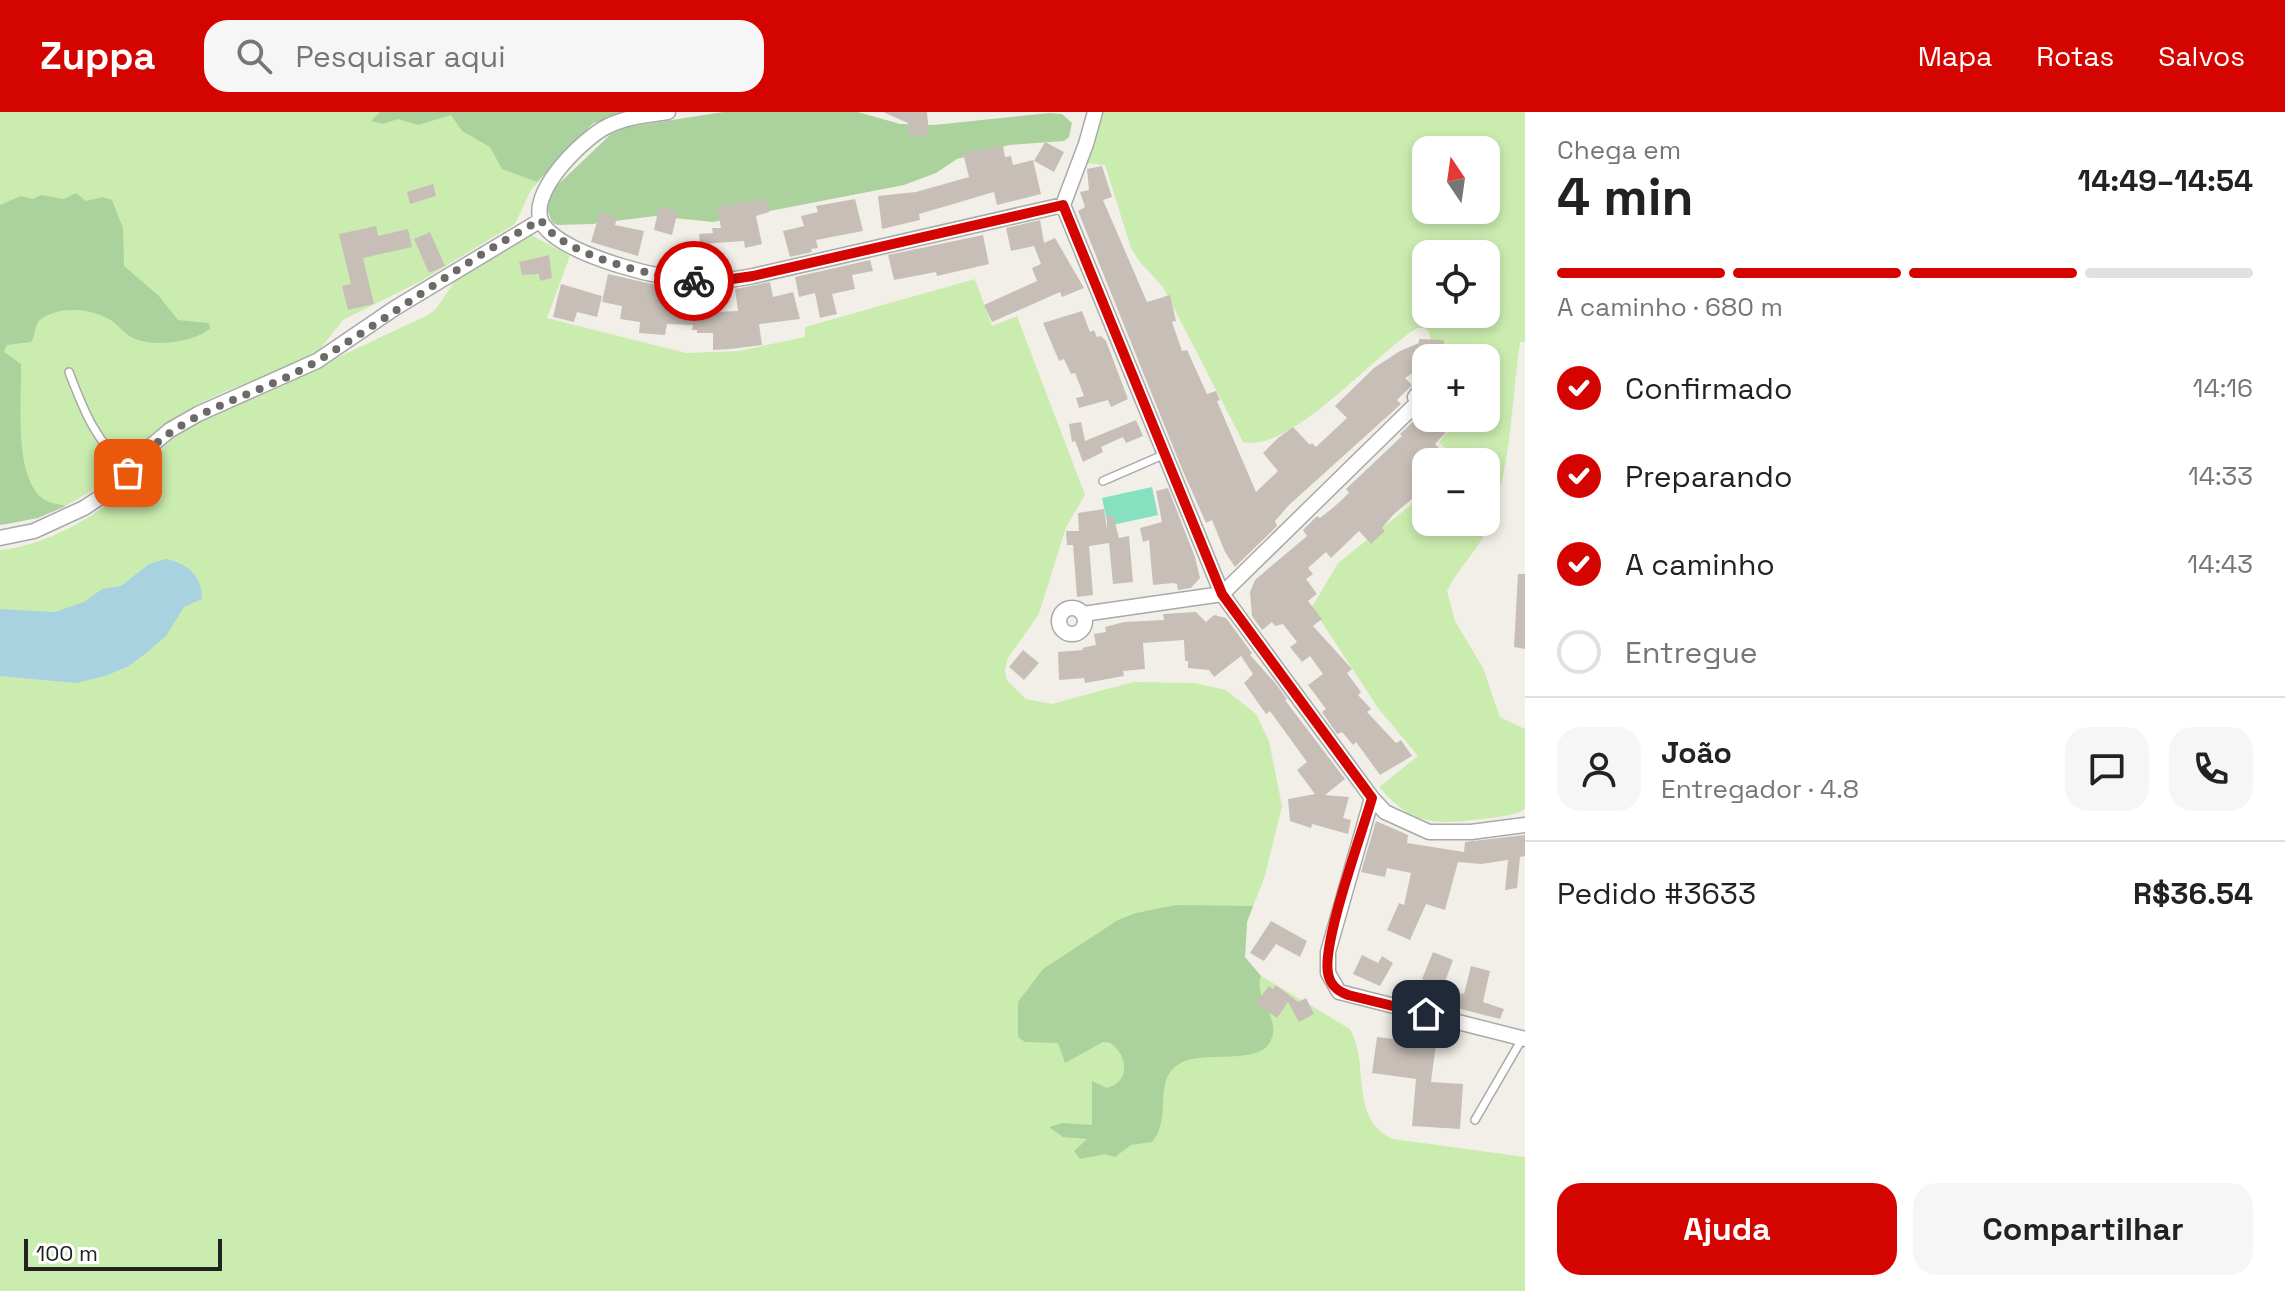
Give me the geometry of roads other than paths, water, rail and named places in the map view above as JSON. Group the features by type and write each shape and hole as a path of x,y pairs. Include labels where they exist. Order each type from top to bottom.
{"street":[{"path":"668,112 624,120 601,129 543,189 538,206 547,229 568,245 615,262 685,280 718,281 1063,205"},
{"path":"1095,112 1063,205 1222,594 1385,812 1399,821 1429,832 1471,832 1525,825"},
{"path":"0,538 27,533 100,499 128,473 145,451 170,430 198,414 317,361 395,308 541,220"},
{"path":"1083,614 1222,594 1412,411"},
{"path":"1372,798 1328,952 1328,973 1334,987 1348,995 1390,1003 1524,1039"}],"lane":[{"path":"69,372 86,417 101,443 128,473"},
{"path":"1103,481 1163,455"},
{"path":"1475,1120 1524,1039"}],"water":[{"path":"166,559 192,572 200,584 202,599 184,607 166,636 127,667 76,683 0,676 0,609 55,612 84,602 102,589 121,586 149,564"}]}
